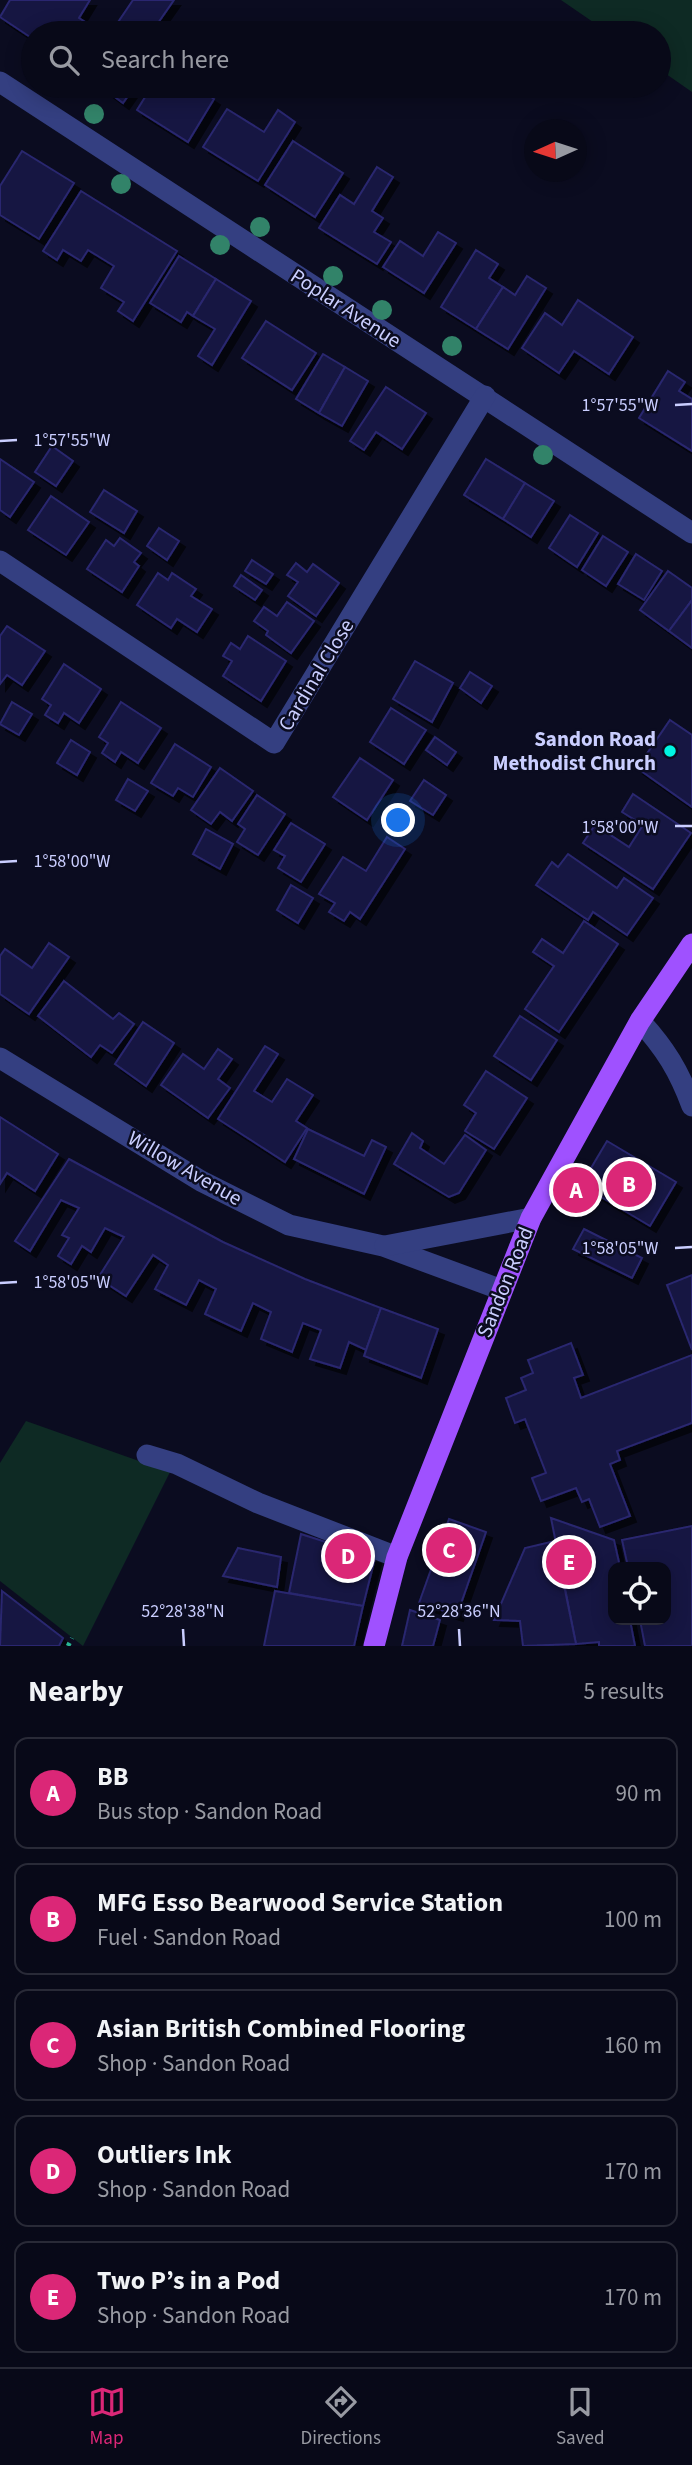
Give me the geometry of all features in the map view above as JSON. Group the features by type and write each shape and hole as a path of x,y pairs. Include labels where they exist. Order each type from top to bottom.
{"main road":[{"name":"Sandon Road","path":"374,1646 397,1557 531,1218 640,1021 692,944"}],"street":[{"name":"Poplar Avenue","path":"0,82 21,96"},
{"name":"Poplar Avenue","path":"24,98 692,533"},
{"name":"Cardinal Close","path":"0,561 274,743 485,397"},
{"path":"640,1021 663,1046 681,1077 692,1106"},
{"name":"Willow Avenue","path":"0,1058 201,1181 289,1225 383,1246 502,1290"},
{"name":"Willow Avenue","path":"383,1246 531,1218"},
{"path":"147,1455 177,1464 258,1503 397,1557"}],"path":[{"path":"68,1646 72,1638"}],"green space":[{"path":"561,0 692,0 692,92 671,77 671,21 592,21"},
{"path":"26,1421 170,1472 83,1646 0,1581 0,1463"}],"building":[{"path":"10,0 90,0 79,18 84,21 21,21 21,31 0,17"},
{"path":"133,0 174,0 159,21 119,21"},
{"path":"144,98 214,99 188,142 137,110"},
{"path":"227,109 264,132 278,110 295,122 258,181 203,147"},
{"path":"293,141 343,173 315,217 265,185"},
{"path":"22,151 74,183 39,239 0,215 0,186"},
{"path":"377,167 393,177 372,211 383,218 374,232 391,242 377,264 319,228 340,195 354,204"},
{"path":"81,191 177,251 133,321 118,311 124,302 101,288 114,266 88,250 81,261 63,250 57,260 43,251"},
{"path":"438,232 456,243 424,293 383,267 400,241 423,256"},
{"path":"476,250 498,264 489,278 503,287 476,329 441,307"},
{"path":"179,256 216,279 193,316 187,312 181,322 150,303"},
{"path":"527,276 546,288 508,349 476,329 503,287 515,295"},
{"path":"216,279 251,301 212,365 198,356 215,329 193,316"},
{"path":"578,300 633,337 609,374 574,351 559,373 522,348 545,313 562,325"},
{"path":"266,321 316,353 292,390 242,358"},
{"path":"323,354 345,367 319,413 296,399"},
{"path":"345,367 368,381 342,426 319,413"},
{"path":"668,371 685,382 679,391 692,399 692,451 639,418"},
{"path":"386,387 426,413 402,449 376,432 364,450 350,441"},
{"path":"52,446 73,461 56,486 35,472"},
{"path":"0,459 34,482 10,517 0,510"},
{"path":"486,459 525,483 503,519 464,495"},
{"path":"525,483 554,501 531,537 503,519"},
{"path":"104,490 137,511 124,533 90,512"},
{"path":"51,496 89,522 66,555 28,530"},
{"path":"570,515 598,533 577,567 549,548"},
{"path":"159,528 179,541 167,560 147,546"},
{"path":"603,536 628,552 606,586 582,570"},
{"path":"120,538 141,553 134,562 139,566 122,592 87,569 106,540 114,546"},
{"path":"636,554 662,571 644,600 618,584"},
{"path":"252,560 273,574 266,584 245,571"},
{"path":"296,563 307,572 313,564 339,583 316,616 288,596 298,582 287,575"},
{"path":"668,571 692,588 692,600 669,631 640,610"},
{"path":"158,573 168,580 172,573 196,589 191,596 212,609 197,632 177,619 171,628 137,605"},
{"path":"241,575 262,590 255,600 234,586"},
{"path":"692,600 692,648 669,631"},
{"path":"287,602 314,621 291,653 266,635 268,631 254,621 264,607 277,616"},
{"path":"7,626 45,651 22,685 7,675 0,684 0,636"},
{"path":"248,636 286,661 261,701 223,676 232,661 223,656 231,643 240,649"},
{"path":"415,661 453,683 432,722 393,699"},
{"path":"64,664 101,689 79,723 64,713 58,723 45,715 51,705 42,699"},
{"path":"470,672 492,686 481,703 460,688"},
{"path":"12,702 32,714 19,735 0,724"},
{"path":"121,702 161,728 138,763 121,752 115,762 102,753 108,743 99,737"},
{"path":"391,708 426,730 404,764 370,742"},
{"name":"Sandon Road Methodist Church","path":"670,720 692,735 692,807 637,768"},
{"path":"435,737 456,752 447,765 426,750"},
{"path":"71,740 90,752 77,775 57,763"},
{"path":"175,744 211,767 193,797 178,788 173,796 151,783"},
{"path":"360,758 393,780 367,820 333,797"},
{"path":"220,768 253,791 232,821 220,812 211,824 191,810"},
{"path":"128,779 148,791 135,811 116,800"},
{"path":"424,780 446,795 433,815 410,801"},
{"path":"633,794 691,833 653,889 583,843 595,825 629,847 643,825 622,812"},
{"path":"257,795 285,814 258,855 237,842 245,829 238,824"},
{"path":"291,823 325,844 301,882 278,868 285,856 274,850"},
{"path":"206,829 233,844 220,869 193,854"},
{"path":"387,837 405,849 360,919 350,912 344,921 329,912 335,903 319,894 343,857 366,871"},
{"path":"568,854 617,888 624,878 653,898 627,935 593,912 588,920 536,885 552,862 558,867"},
{"path":"291,885 313,898 298,923 277,910"},
{"path":"584,921 618,944 559,1032 525,1009 554,966 533,952 542,939 563,953"},
{"path":"49,943 69,957 29,1014 0,994 0,956 5,949 32,968"},
{"path":"64,981 113,1019 119,1013 134,1024 112,1053 100,1045 91,1057 38,1016"},
{"path":"520,1016 557,1040 531,1080 494,1056"},
{"path":"143,1022 174,1043 146,1086 115,1064"},
{"path":"265,1046 278,1054 254,1091 272,1102 287,1079 313,1095 296,1121 307,1128 285,1162 218,1119"},
{"path":"218,1049 232,1059 218,1079 230,1088 208,1118 161,1085 183,1054 204,1069"},
{"path":"486,1071 527,1098 494,1149 465,1131 476,1113 464,1105"},
{"path":"0,1117 58,1154 35,1191 7,1173 0,1184"},
{"path":"308,1129 364,1156 372,1140 386,1147 364,1194 294,1159"},
{"path":"412,1133 423,1141 420,1148 444,1164 465,1135 486,1150 459,1193 449,1197 394,1164"},
{"path":"607,1141 676,1182 650,1226 581,1185"},
{"path":"69,1159 223,1242 305,1279 381,1308 366,1350 349,1342 340,1368 310,1359 321,1330 303,1323 292,1352 261,1339 271,1312 253,1303 241,1331 205,1314 216,1289 199,1280 186,1305 155,1289 168,1265 153,1255 126,1296 98,1278 124,1237 105,1228 91,1252 82,1246 71,1264 58,1256 69,1238 62,1235 79,1208 61,1200 30,1251 15,1241"},
{"path":"584,1229 642,1258 632,1278 573,1249"},
{"path":"692,1275 692,1350 667,1285"},
{"path":"381,1308 438,1329 421,1378 364,1356"},
{"path":"571,1343 583,1375 574,1378 581,1398 692,1355 692,1423 617,1451 620,1460 610,1464 630,1516 600,1527 589,1499 582,1502 576,1488 541,1501 532,1478 546,1473 525,1419 515,1423 506,1398 526,1390 521,1378 533,1373 528,1360"},
{"path":"551,1518 614,1540 619,1562 608,1562 608,1625 631,1625 635,1646 599,1646 599,1642 576,1644"},
{"path":"449,1519 486,1532 457,1615 419,1603"},
{"path":"692,1526 692,1646 645,1646 641,1625 671,1625 671,1562 627,1562 622,1540"},
{"path":"301,1534 375,1558 363,1606 289,1593"},
{"path":"555,1541 576,1644 523,1646 520,1621 494,1620 525,1548"},
{"path":"238,1548 281,1557 277,1587 223,1576"},
{"path":"2,1591 63,1638 59,1646 0,1646"},
{"path":"275,1591 363,1606 354,1646 264,1646"},
{"path":"410,1610 440,1620 433,1646 402,1646"}],"place":[{"name":"Sandon Road Methodist Church","path":"670,751"},
{"name":"MFG Esso Bearwood Service Station","path":"629,1184"},
{"name":"BB","path":"576,1190"},
{"name":"Asian British Combined Flooring","path":"449,1550"},
{"name":"Outliers Ink","path":"348,1556"},
{"name":"Two P’s in a Pod","path":"569,1562"}]}
